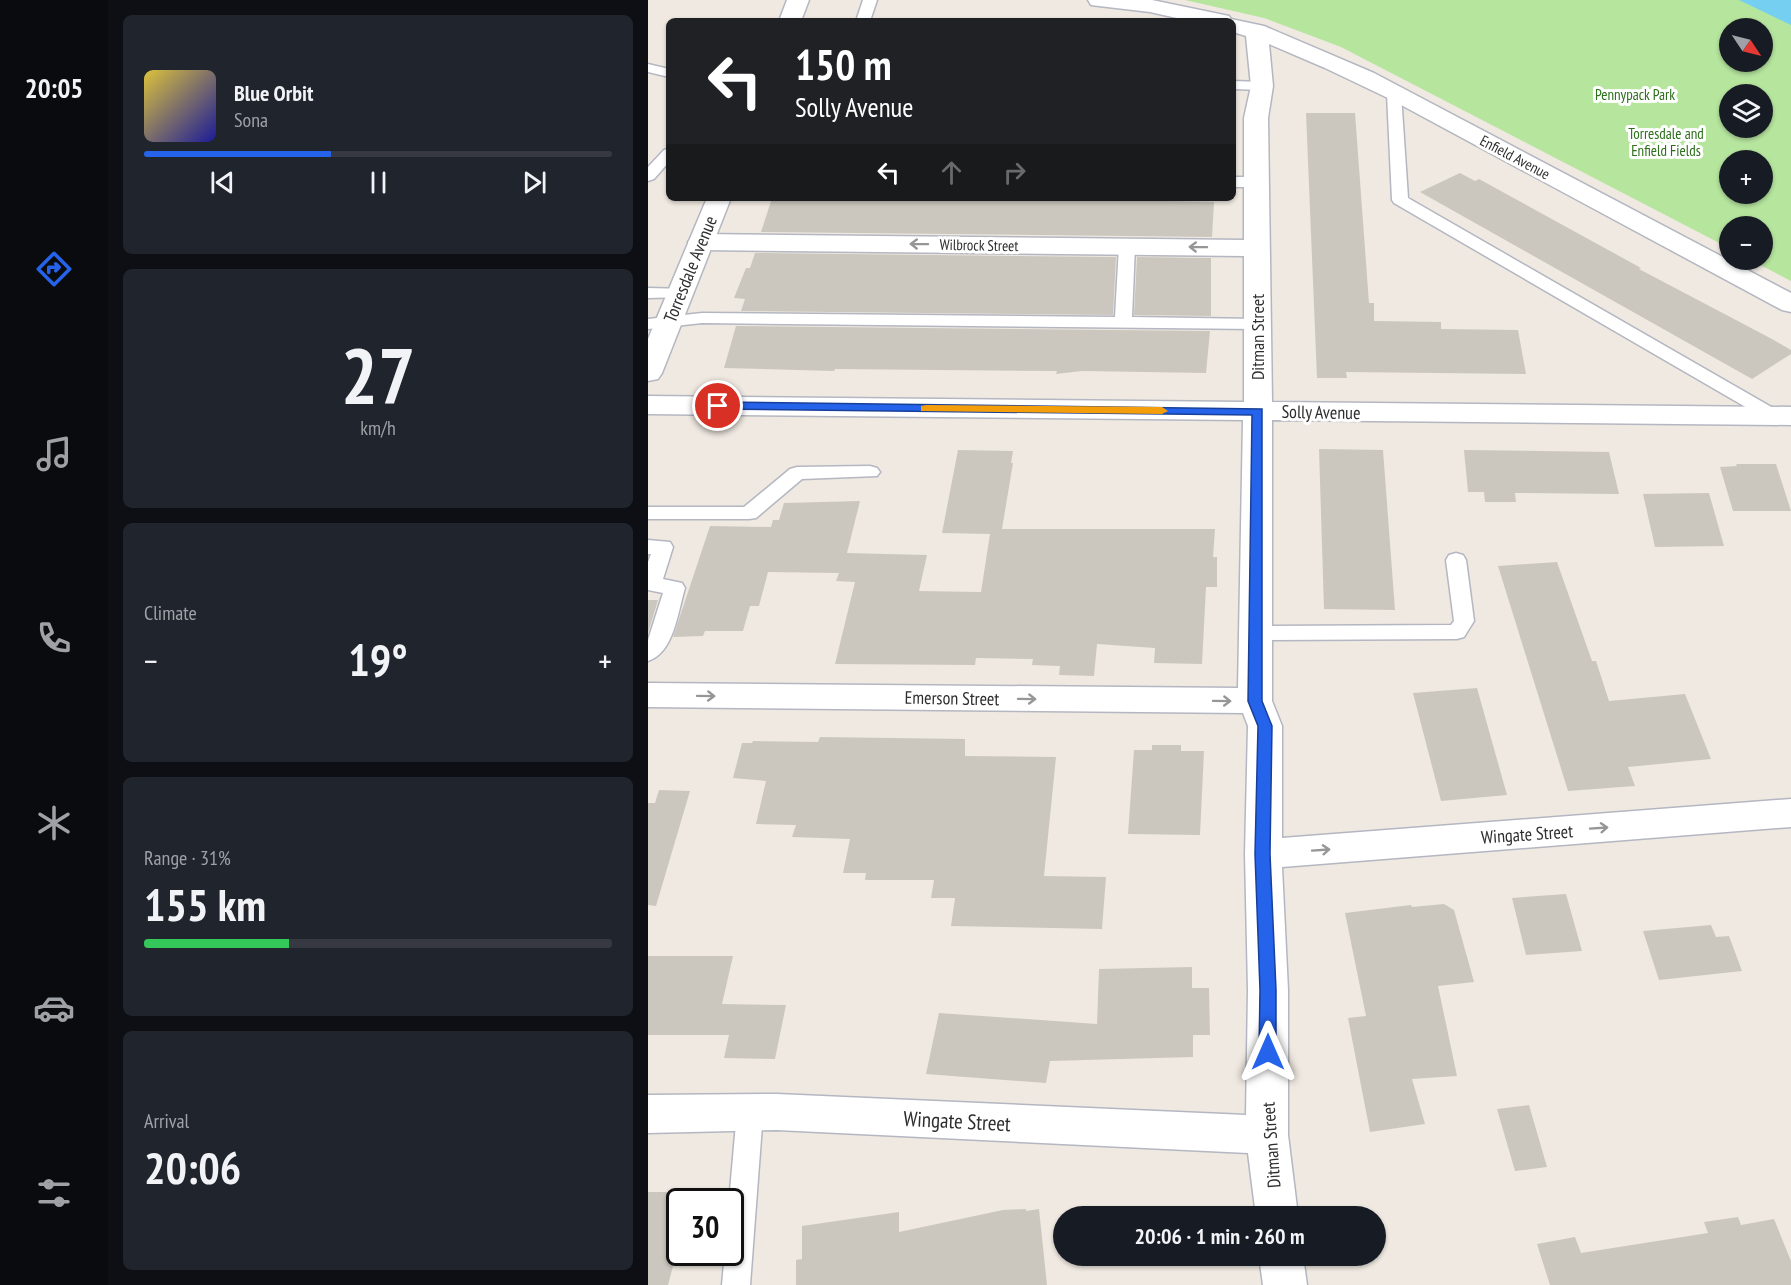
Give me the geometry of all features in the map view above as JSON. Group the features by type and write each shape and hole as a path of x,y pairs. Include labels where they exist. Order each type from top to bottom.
{"street":[{"path":"791,18 798,0"},
{"path":"1099,0 1150,6 1207,18"},
{"name":"Ditman Street","path":"1244,28 1247,86 1245,182 1257,248 1255,701 1265,726 1263,854 1268,990 1267,1135 1276,1206"},
{"name":"Enfield Avenue","path":"1244,28 1303,49 1394,94 1791,304"},
{"name":"Torresdale Avenue","path":"648,373 658,323 680,293 718,201"},
{"name":"Wilbrock Street","path":"701,242 1257,248"},
{"name":"Solly Avenue","path":"648,405 1782,416"},
{"name":"Emerson Street","path":"648,695 1255,701"},
{"name":"Wingate Street","path":"1263,854 1791,813"},
{"name":"Wingate Street","path":"648,1114 750,1112 1267,1135"},
{"path":"1282,1266 1285,1285"}],"lane":[{"path":"864,18 870,0"},
{"path":"648,68 666,72"},
{"path":"1394,94 1400,200 1782,416"},
{"path":"648,176 666,156"},
{"path":"1123,323 1127,246"},
{"path":"648,293 680,293"},
{"path":"658,323 702,318 1257,324"},
{"path":"648,513 749,513 797,473 870,472"},
{"path":"648,547 663,547 649,585 675,588 657,645 648,653"},
{"path":"1256,633 1456,632 1464,621 1456,560"},
{"path":"736,1285 750,1112"}],"green space":[{"name":"Pennypack Park","path":"1185,0 1791,0 1791,281 1770,270 1773,270 1773,216 1719,216 1719,243 1341,47 1264,18"}],"water":[{"path":"1739,0 1791,0 1791,25"}],"building":[{"path":"1306,113 1355,113 1369,303 1374,303 1374,321 1441,322 1441,329 1518,330 1526,374 1346,372 1347,378 1317,378"},
{"path":"1460,173 1475,181 1479,179 1641,268 1639,269 1772,339 1791,350 1791,354 1752,379 1420,192"},
{"path":"771,201 1214,202 1212,237 761,232"},
{"path":"755,253 1116,257 1113,315 741,311 745,299 734,298 746,268 750,268"},
{"path":"1137,257 1211,258 1211,316 1134,315"},
{"path":"736,326 1210,331 1206,373 1082,371 1056,374 1057,371 835,369 834,371 724,368"},
{"path":"1319,449 1383,450 1395,610 1324,609"},
{"path":"958,450 1013,451 1002,529 1215,529 1213,557 1217,557 1217,587 1206,587 1202,664 1154,663 1155,648 1097,644 1094,676 1059,675 1060,666 1032,665 1033,659 976,658 975,665 835,664 855,582 836,581 839,573 768,572 759,606 750,606 743,631 705,631 703,636 673,637 710,526 771,527 773,520 779,520 784,503 860,501 847,553 927,555 919,591 981,592 990,534 942,533"},
{"path":"1464,450 1609,452 1619,494 1515,493 1516,502 1485,502 1484,492 1468,492"},
{"path":"1736,464 1776,464 1791,511 1733,511 1720,467 1737,466"},
{"path":"1709,493 1724,546 1655,547 1643,494"},
{"path":"1557,562 1592,661 1596,661 1609,701 1685,694 1711,759 1628,767 1635,786 1568,791 1498,566"},
{"path":"648,600 658,600 648,633"},
{"path":"1477,688 1507,795 1441,801 1413,693"},
{"path":"820,737 965,739 965,756 1056,757 1044,876 1106,877 1102,929 951,926 955,898 931,898 934,880 865,880 866,873 843,873 850,839 792,837 796,825 756,824 766,781 733,778 742,743 753,741 818,742"},
{"path":"1152,745 1181,745 1181,751 1204,751 1200,835 1128,834 1134,750 1152,750"},
{"path":"659,790 690,791 656,906 648,905 648,803 655,803"},
{"path":"1566,894 1582,951 1526,955 1512,898"},
{"path":"1444,904 1454,910 1474,982 1438,986 1457,1076 1412,1079 1425,1124 1370,1132 1348,1018 1366,1016 1345,913 1411,905 1412,907"},
{"path":"1711,925 1716,937 1729,936 1742,971 1659,980 1643,931"},
{"path":"648,956 733,956 722,1004 786,1005 775,1059 724,1058 729,1035 648,1035"},
{"path":"1192,967 1192,988 1209,988 1210,1035 1193,1035 1193,1057 1050,1061 1046,1083 926,1074 939,1013 1097,1024 1099,969"},
{"path":"1529,1105 1547,1167 1515,1171 1497,1109"},
{"path":"648,1192 666,1192 666,1266 673,1266 668,1285 648,1285"},
{"path":"1026,1209 1026,1211 1039,1209 1047,1285 796,1285 796,1260 802,1259 802,1226 899,1212 899,1232 1003,1210"},
{"path":"1738,1217 1741,1225 1774,1219 1791,1261 1791,1285 1550,1285 1537,1244 1575,1237 1581,1253 1708,1233 1704,1222"}],"slow traffic":[{"path":"926,408 1162,411"}],"route":[{"path":"718,406 1258,411 1255,701 1265,726 1263,854 1268,1052"}],"park label":[{"name":"Torresdale and Enfield Fields","path":"1666,142"}]}
